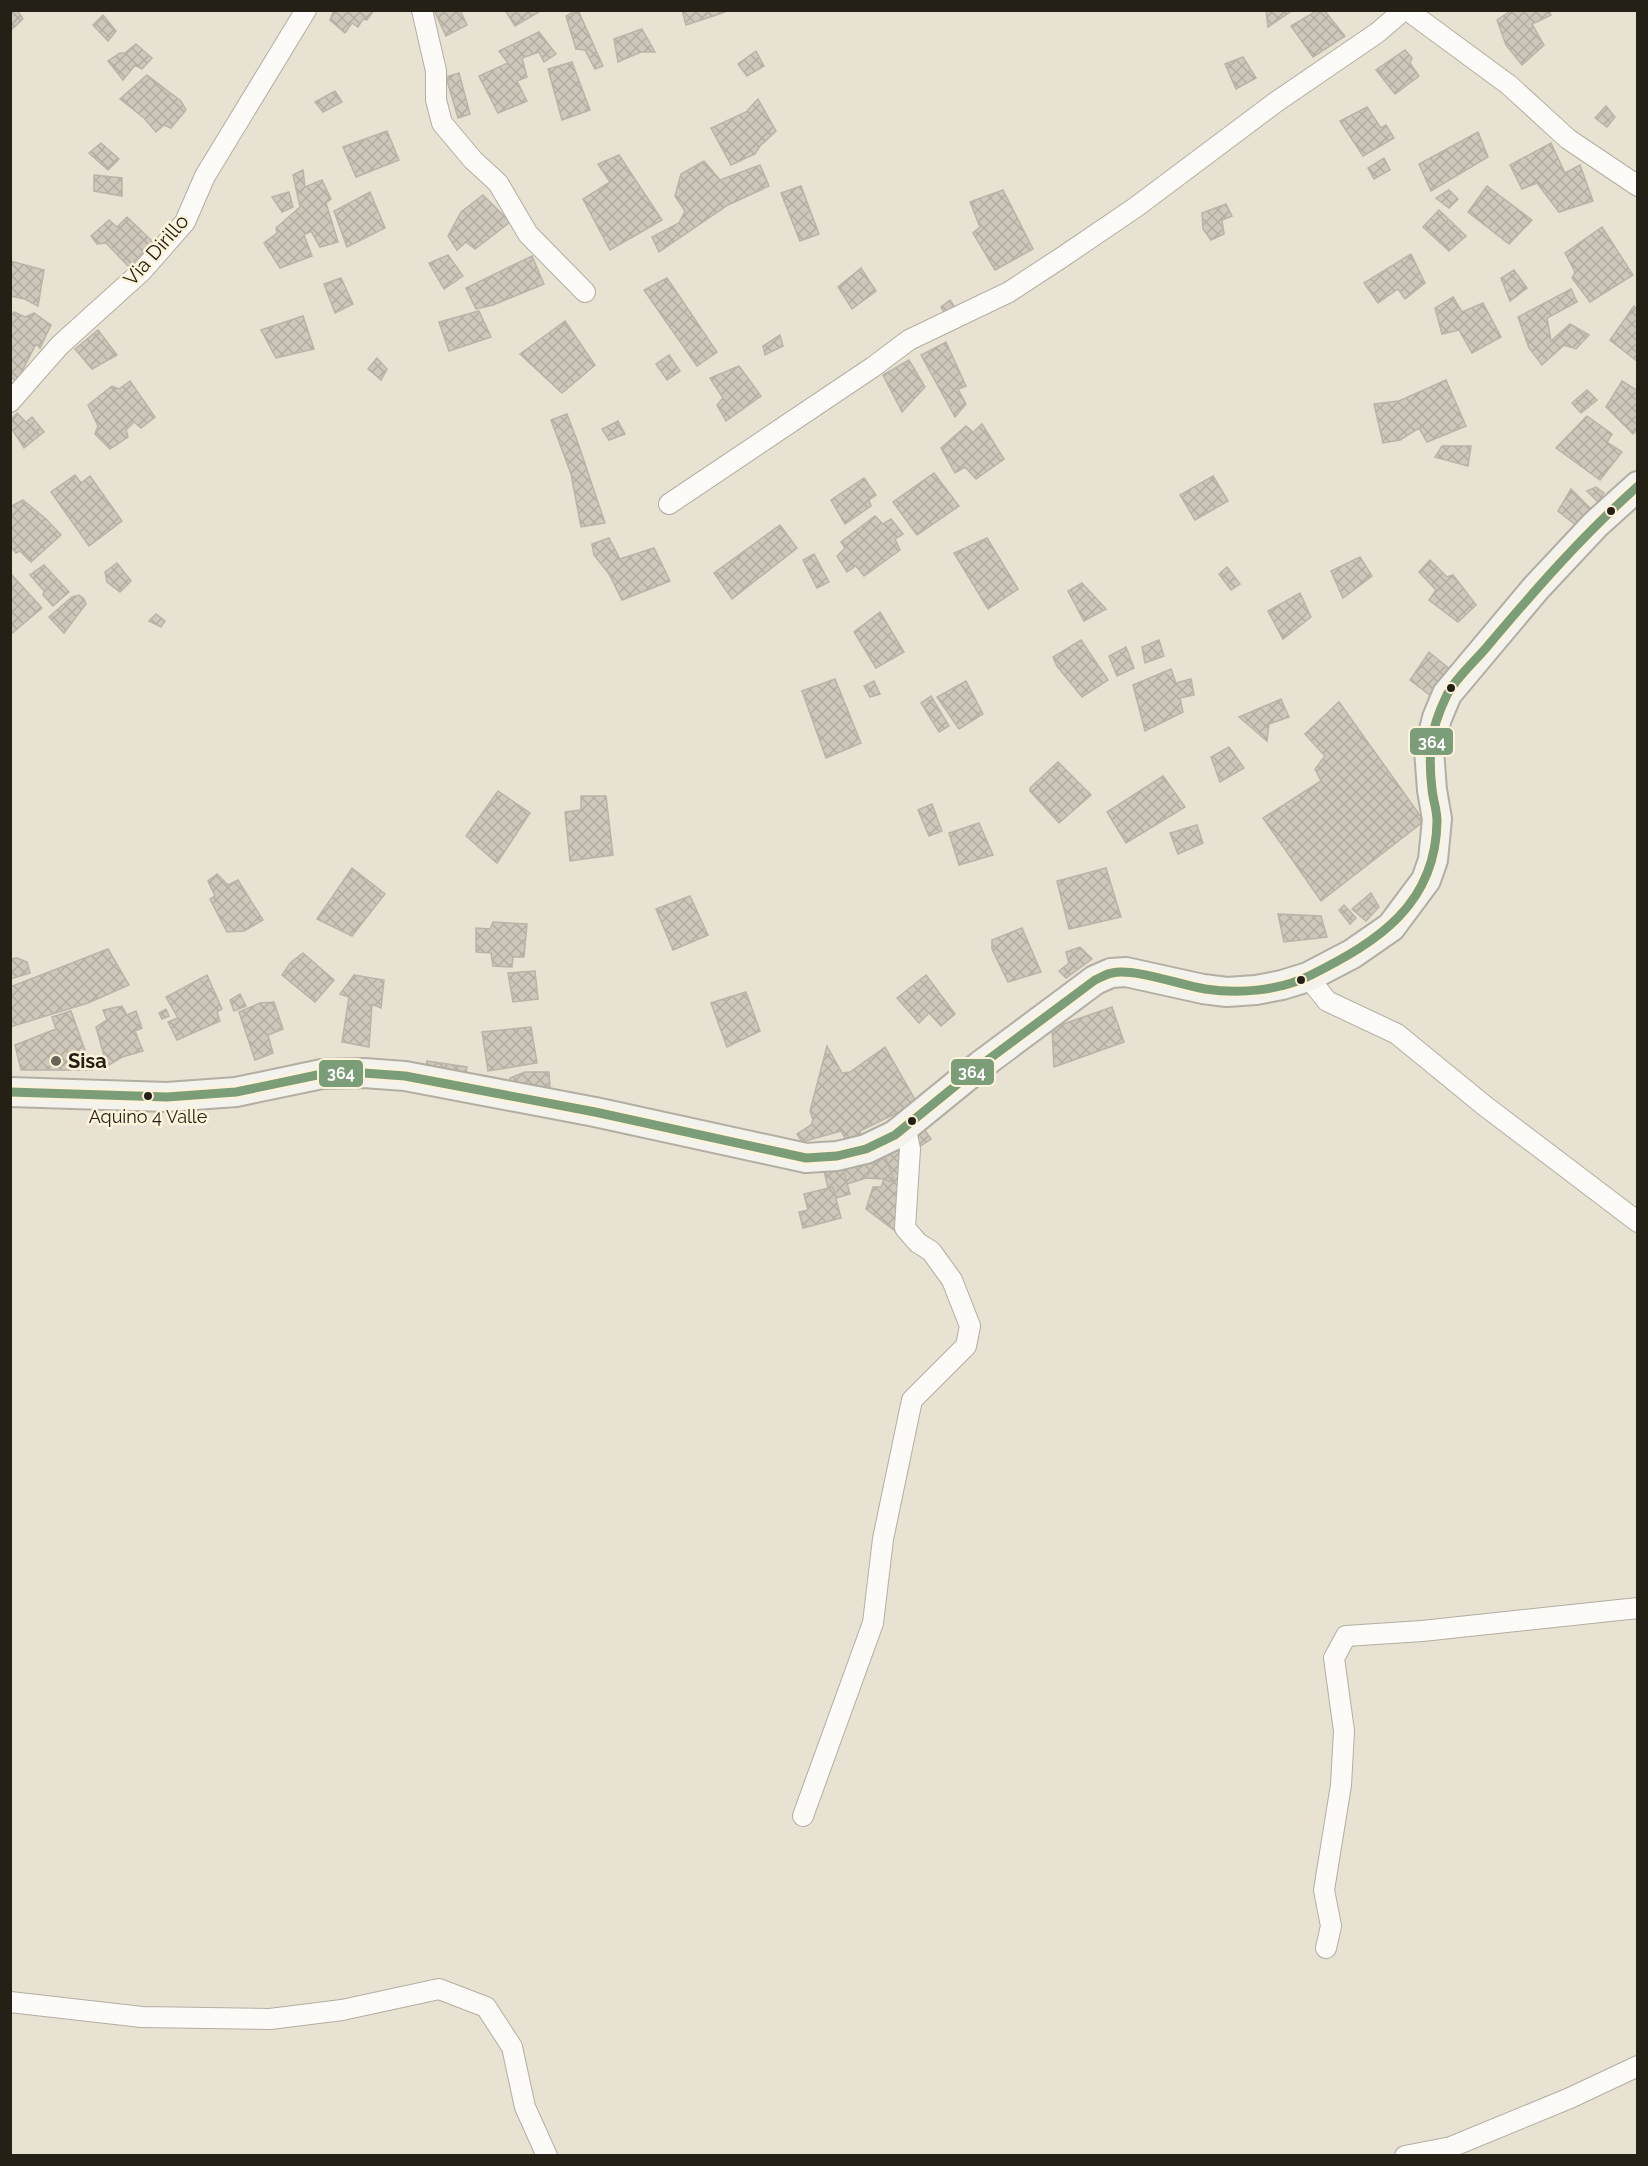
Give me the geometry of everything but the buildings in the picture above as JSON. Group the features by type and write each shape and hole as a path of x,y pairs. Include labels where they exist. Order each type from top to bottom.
{"street":[{"name":"Via Dirillo","path":"10,402 60,345 142,271 184,222 206,176 306,10"},
{"path":"422,10 436,71 435,100 442,123 473,160 498,183 528,234 585,292"},
{"path":"669,504 873,367 909,340 1009,292 1061,258 1136,207 1276,102 1377,33 1405,10 1509,85 1568,139 1638,186"},
{"path":"10,1092 167,1098 236,1092 322,1074 364,1073 405,1076 595,1112 806,1158 837,1156 866,1149 895,1135 1066,1001 1095,980 1111,973 1126,972 1227,992 1282,985 1308,977 1352,954 1391,927 1426,880 1433,860 1437,826 1429,750 1437,718 1447,694 1536,588 1595,525 1638,486"},
{"path":"1308,977 1327,1001 1396,1034 1485,1106 1638,1222"},
{"path":"804,1816 873,1623 883,1539 912,1400 966,1346 969,1326 952,1280 930,1251 918,1243 905,1228 910,1149 905,1126"},
{"path":"1326,1948 1331,1926 1324,1890 1341,1785 1344,1731 1334,1658 1346,1636 1638,1608"},
{"path":"10,2002 142,2016 270,2019 342,2010 439,1989 486,2007 512,2047 525,2107 547,2156"},
{"path":"1405,2156 1451,2146 1569,2098 1638,2066"}],"transit line":[{"name":"364","path":"10,1092 167,1097 236,1092 322,1074 364,1073 405,1076 595,1112 806,1158 837,1156 866,1149 895,1135 981,1065 1095,980 1105,975 1133,973 1205,989 1245,991 1273,988 1311,975 1336,962 1380,933 1415,897 1426,875 1434,850 1437,821 1430,753 1436,720 1449,691 1559,564 1638,486"}],"place":[{"name":"Sisa","path":"56,1061"},
{"name":"Aquino 4 Valle","path":"148,1096"}]}
